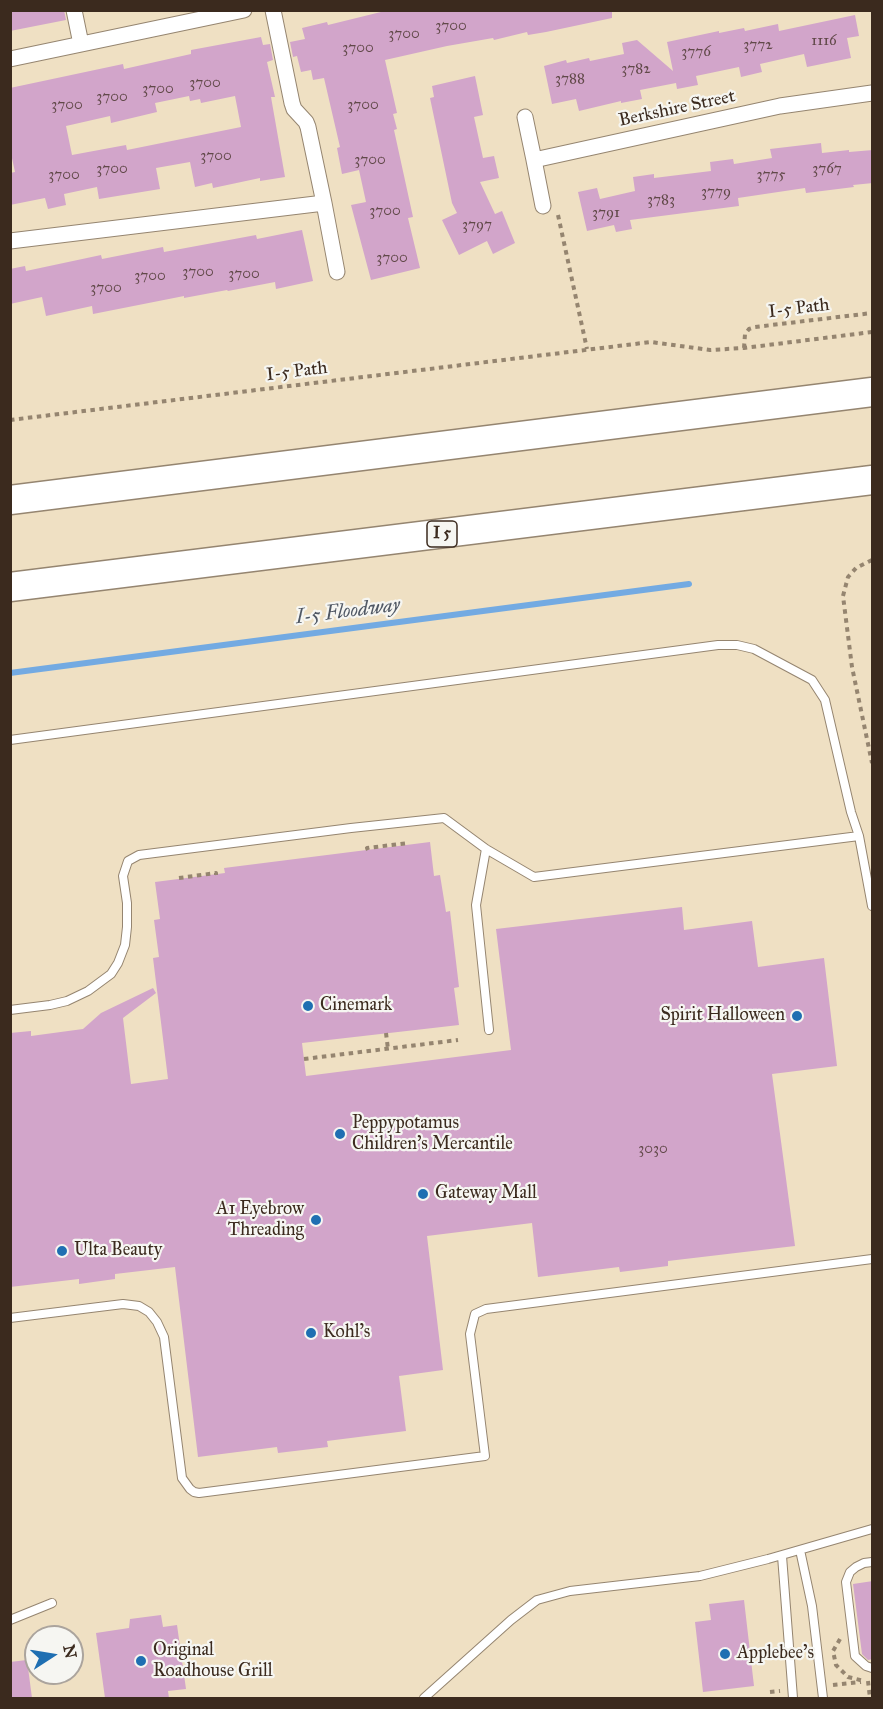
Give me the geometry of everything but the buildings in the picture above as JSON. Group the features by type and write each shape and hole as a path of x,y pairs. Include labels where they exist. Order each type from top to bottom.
{"highway":[{"path":"10,500 873,392"},
{"name":"I 5","path":"10,587 873,480"}],"street":[{"path":"74,10 81,44"},
{"path":"10,59 244,10"},
{"path":"273,10 292,103 308,127 337,272"},
{"name":"Berkshire Street","path":"534,160 780,106 873,93"},
{"path":"525,117 543,206"},
{"path":"10,241 324,203"}],"lane":[{"path":"10,740 706,646 737,645 754,650 812,680 825,700 850,812 859,836 873,906"},
{"path":"10,1010 68,1001 88,991 111,974 125,945 127,903 123,876 128,861 139,855 444,818 486,849 534,877 859,836"},
{"path":"486,849 476,905 489,1030"},
{"path":"10,1318 123,1304 139,1306 149,1312 164,1336 182,1478 190,1489 200,1493 485,1456 470,1334 475,1314 486,1309 873,1259"},
{"path":"424,1698 511,1620 537,1600 570,1591 700,1576 782,1556 873,1529"},
{"path":"800,1550 812,1606 823,1698"},
{"path":"782,1556 793,1698"},
{"path":"873,1562 864,1563 849,1572 846,1582 855,1656 866,1666 873,1668"},
{"path":"10,1620 52,1603"}],"path":[{"path":"557,214 586,349"},
{"name":"I-5 Path","path":"744,348 745,334 749,329 873,313"},
{"name":"I-5 Path","path":"10,420 651,342 710,350 873,332"},
{"path":"873,560 856,568 848,576 843,596 852,668 873,763"},
{"path":"368,850 367,848 409,843"},
{"path":"179,878 216,873 216,875"},
{"path":"386,1033 388,1049"},
{"path":"304,1059 458,1040"},
{"path":"868,1681 870,1698"}],"waterway":[{"name":"I-5 Floodway","path":"10,673 689,584"}],"place":[{"name":"Cinemark","path":"308,1006"},
{"name":"Spirit Halloween","path":"797,1016"},
{"name":"Peppypotamus Children's Mercantile","path":"340,1134"},
{"name":"Gateway Mall","path":"423,1194"},
{"name":"A1 Eyebrow Threading","path":"316,1220"},
{"name":"Ulta Beauty","path":"62,1251"},
{"name":"Kohl's","path":"311,1333"},
{"name":"Applebee's","path":"725,1654"},
{"name":"Original Roadhouse Grill","path":"141,1661"}]}
